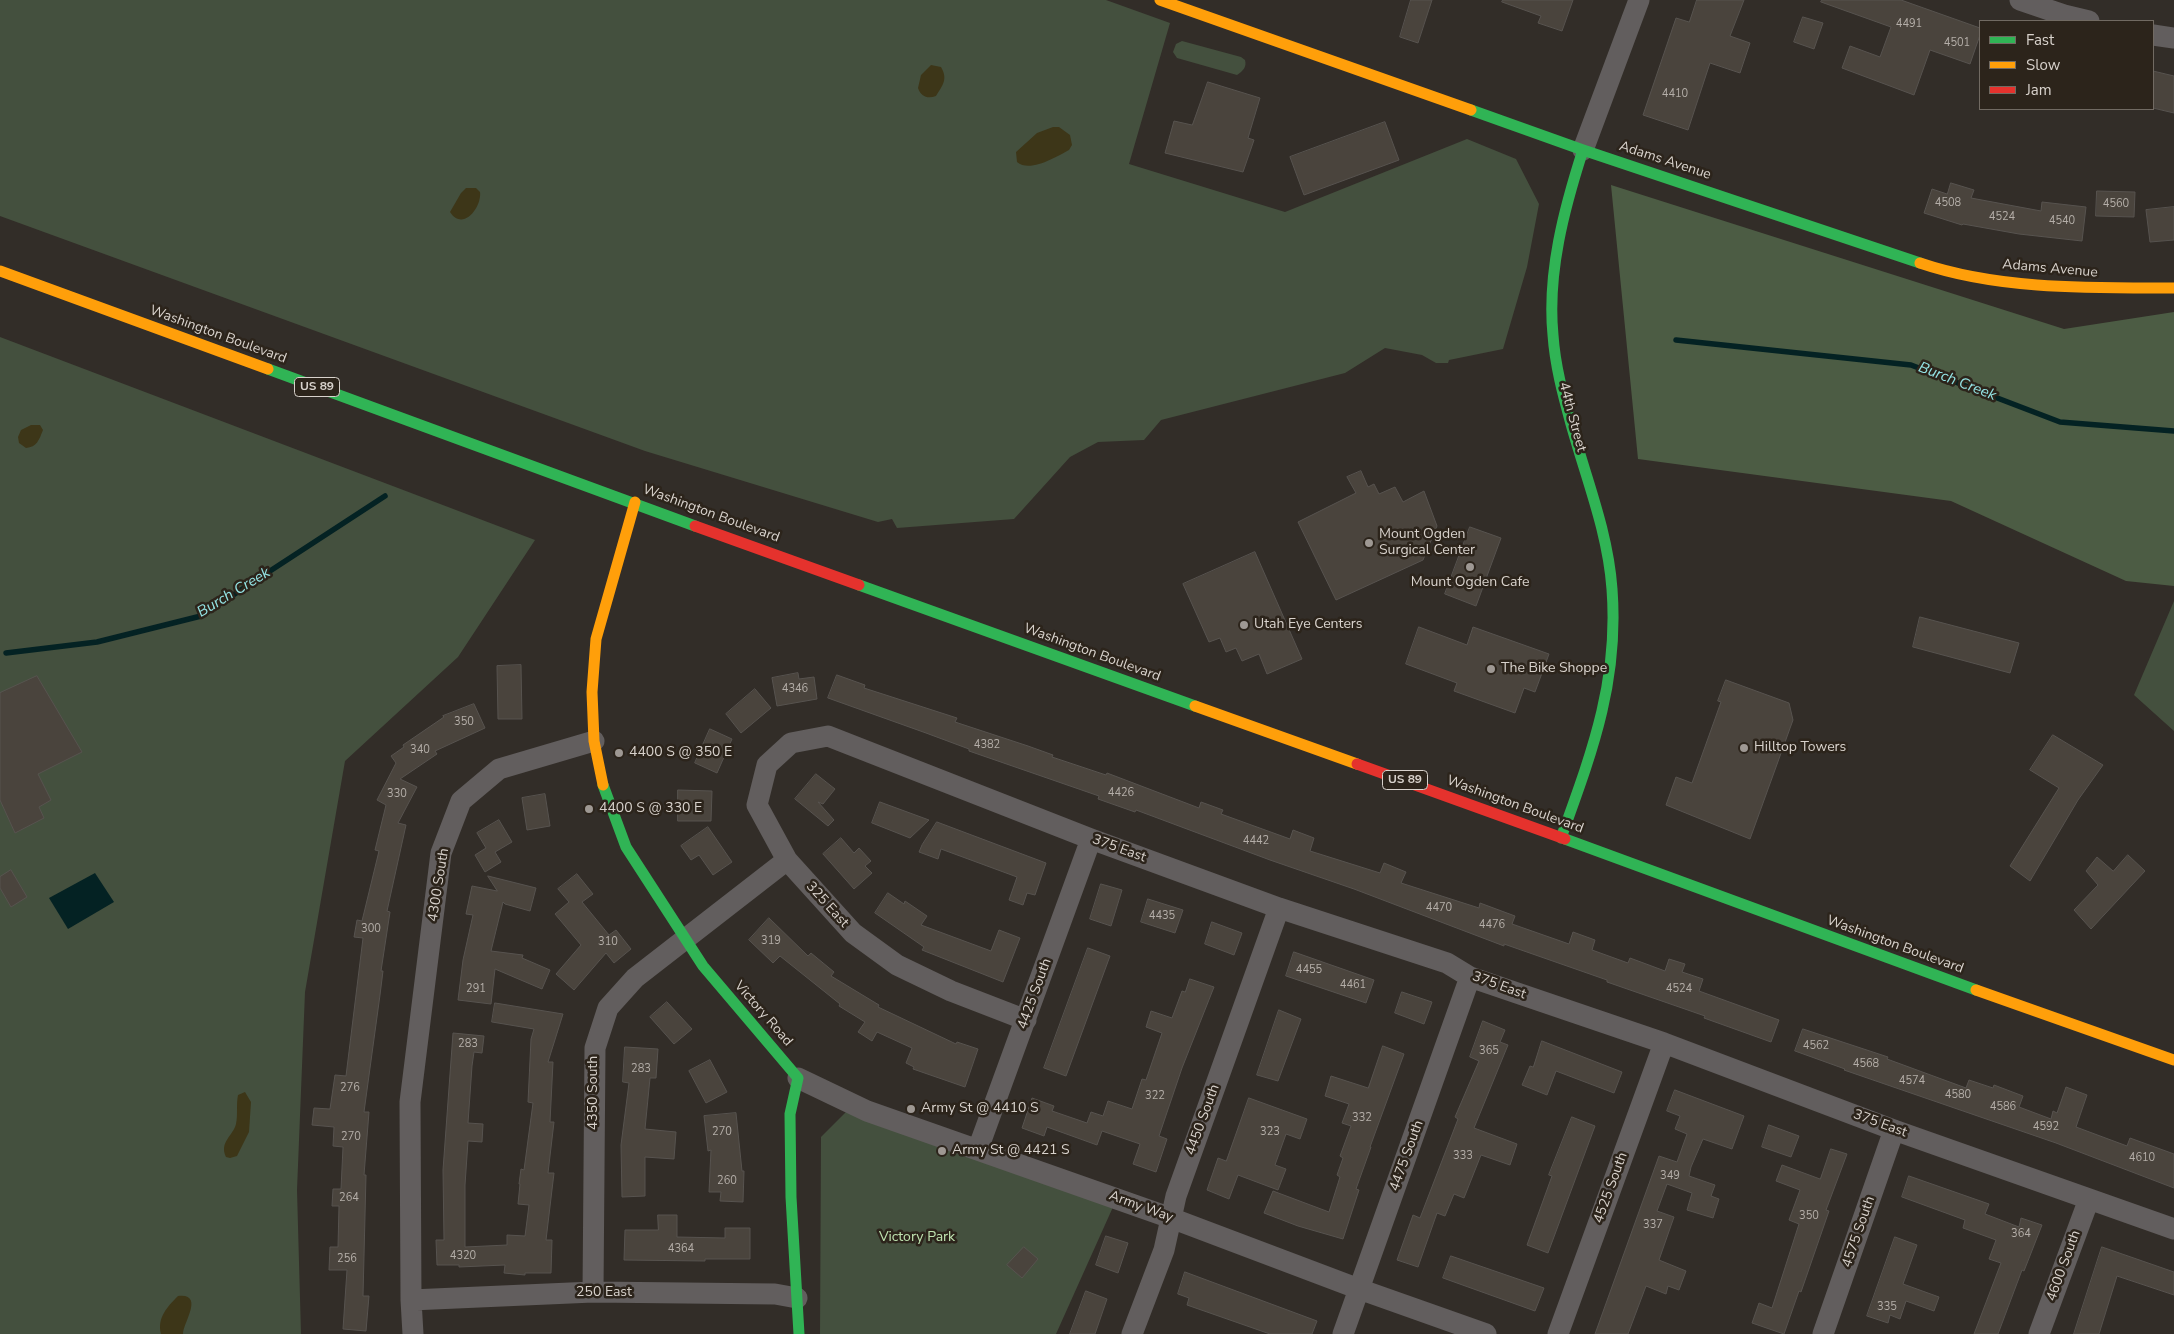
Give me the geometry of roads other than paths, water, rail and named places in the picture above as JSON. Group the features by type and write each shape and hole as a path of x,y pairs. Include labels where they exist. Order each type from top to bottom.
{"street":[{"name":"Adams Avenue","path":"1160,0 1583,150 1950,273 2067,288 2174,288"},
{"name":"44th Street","path":"1561,838 1590,755 1607,693 1611,662 1612,588 1600,515 1565,398 1552,328 1556,263 1568,196 1583,150 1639,0"},
{"path":"2020,0 2085,20"},
{"path":"2154,35 2174,38"},
{"name":"Washington Boulevard","path":"0,271 2029,1010 2174,1060"},
{"path":"594,741 592,692 596,639 635,502"},
{"name":"375 East","path":"828,736 1092,839 1279,908 1447,963 1470,977 1664,1043 1894,1130 2174,1229"},
{"name":"325 East","path":"828,736 791,743 767,766 757,805 787,860 853,934 897,965 951,992 1026,1020"},
{"name":"Victory Road","path":"594,741 605,793 626,847 687,939 702,966 798,1078"},
{"name":"4300 South","path":"413,1334 411,1300 410,1102 441,853 461,801 499,769 594,741"},
{"name":"4425 South","path":"978,1149 1092,839"},
{"name":"4350 South","path":"593,1292 595,1048 608,1008 635,978 787,860"},
{"name":"4450 South","path":"1132,1334 1164,1250 1176,1196 1279,908"},
{"name":"4475 South","path":"1343,1334 1470,977"},
{"name":"4525 South","path":"1558,1334 1664,1043"},
{"path":"798,1078 790,1114 799,1334"},
{"name":"Army Way","path":"798,1078 867,1111 1171,1218 1359,1289 1486,1334"},
{"name":"4575 South","path":"1823,1334 1894,1130"},
{"name":"4600 South","path":"2039,1334 2089,1199"},
{"name":"250 East","path":"411,1300 593,1292 775,1294 797,1298"}],"water":[{"path":"95,873 114,902 68,929 49,898"}],"waterway":[{"name":"Burch Creek","path":"1676,340 1911,365 2060,422 2174,431"},
{"name":"Burch Creek","path":"6,653 97,642 201,616 385,496"}],"place":[{"name":"Mount Ogden Surgical Center","path":"1369,543"},
{"name":"Mount Ogden Cafe","path":"1470,567"},
{"name":"Utah Eye Centers","path":"1244,625"},
{"name":"The Bike Shoppe","path":"1491,669"},
{"name":"Hilltop Towers","path":"1744,748"},
{"name":"4400 S @ 350 E","path":"619,753"},
{"name":"4400 S @ 330 E","path":"589,809"},
{"name":"Army St @ 4410 S","path":"911,1109"},
{"name":"Army St @ 4421 S","path":"942,1151"}],"park label":[{"name":"Victory Park","path":"917,1238"}]}
